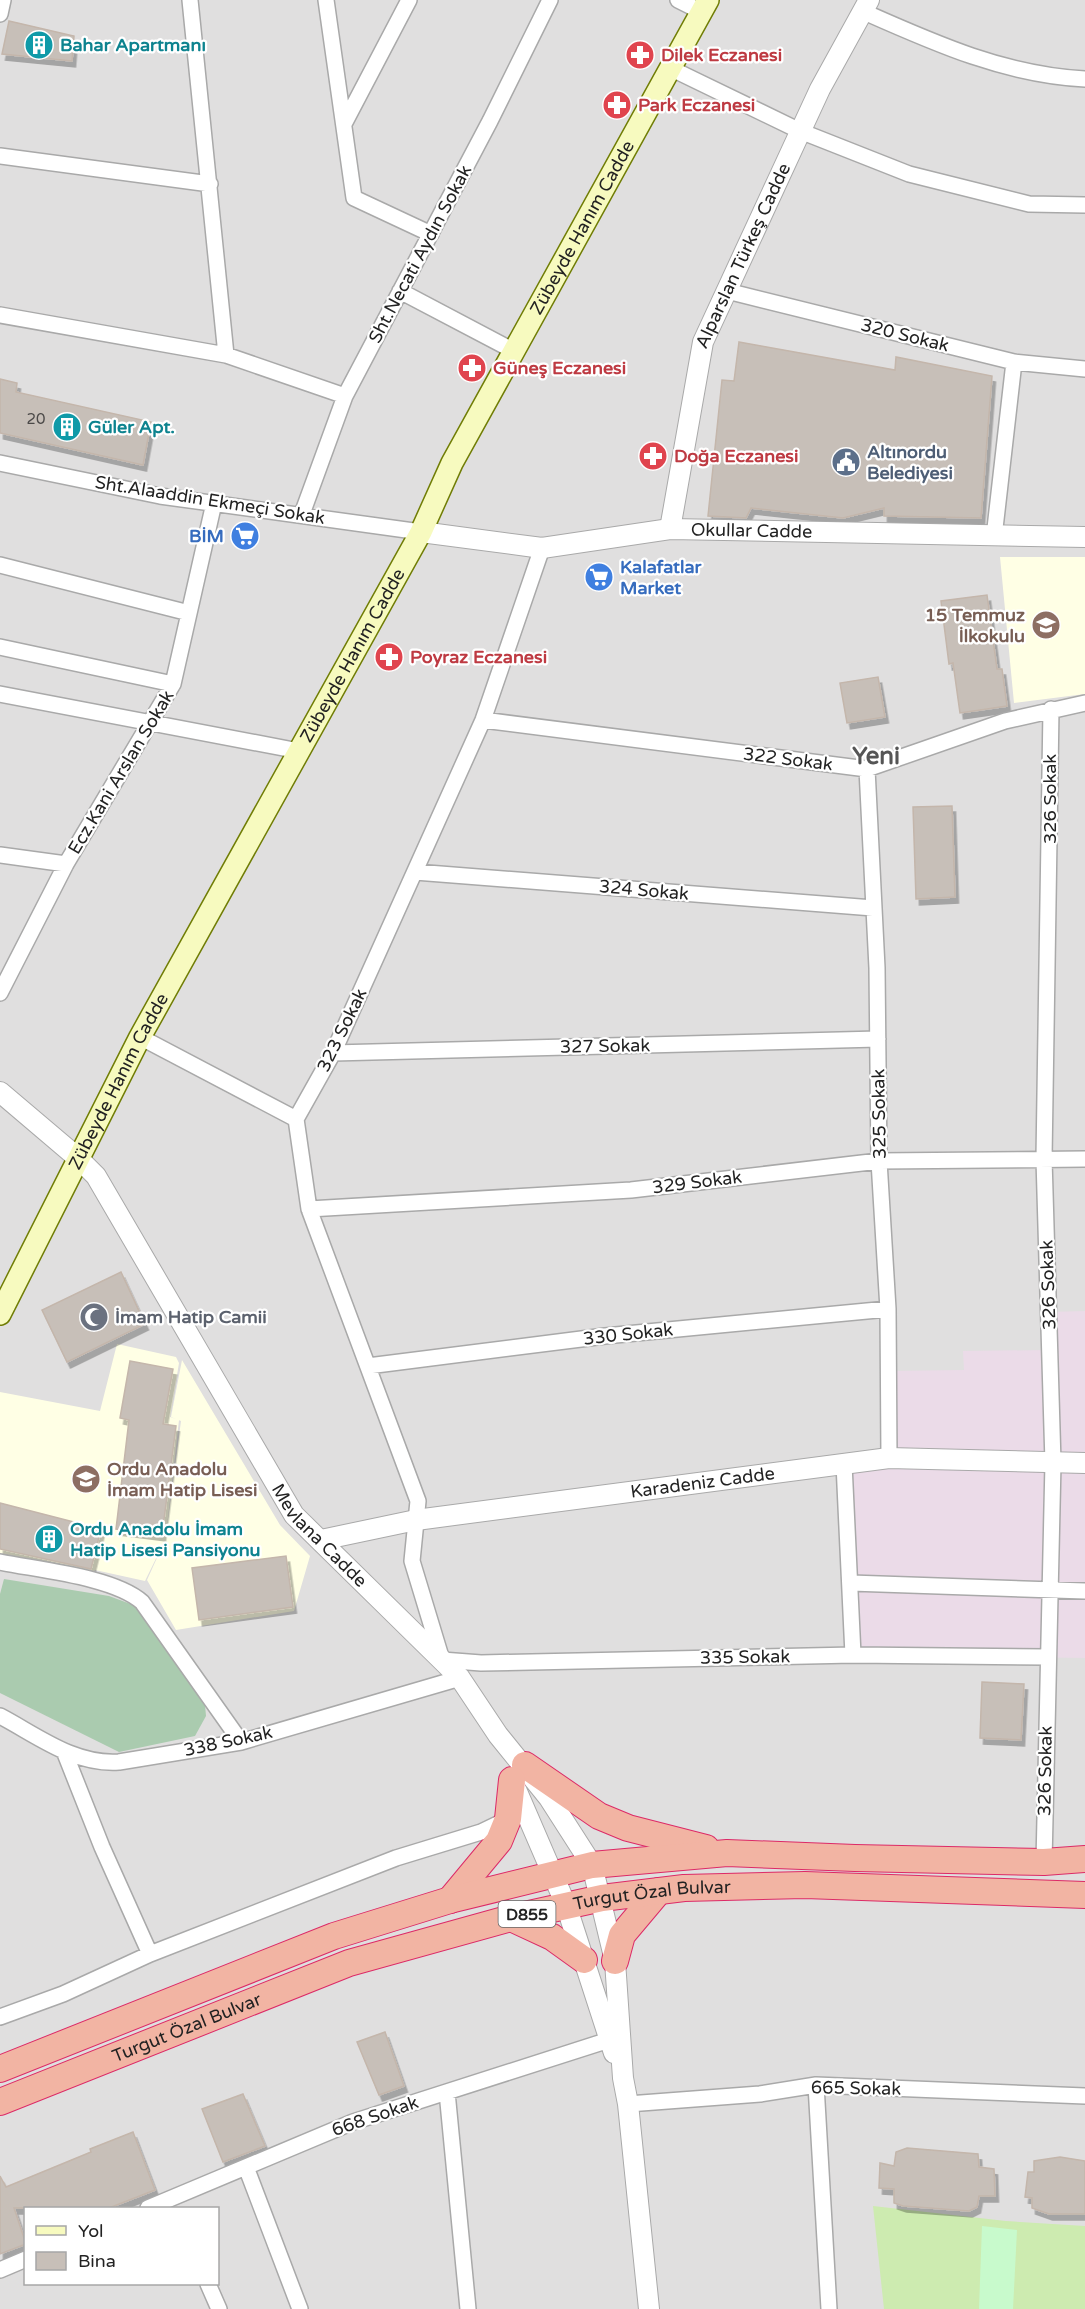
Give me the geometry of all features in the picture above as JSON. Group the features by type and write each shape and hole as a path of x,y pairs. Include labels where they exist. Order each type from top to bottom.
{"highway":[{"path":"450,1900 500,1841 519,1773 599,1816 628,1828 727,1853"},
{"name":"Turgut Özal Bulvar","path":"0,2069 334,1936 450,1900 592,1865 727,1853 1044,1862 1085,1859"},
{"name":"Turgut Özal Bulvar","path":"0,2102 349,1963 512,1918 602,1898 659,1891 805,1884 1085,1895"},
{"path":"615,1961 622,1935 659,1891"},
{"path":"512,1918 552,1937 584,1960"}],"main road":[{"name":"Zübeyde Hanım Cadde","path":"0,1314 140,1038 421,532 452,464 705,6"}],"street":[{"path":"0,14 3,0"},
{"path":"190,0 226,355"},
{"path":"326,0 354,198 431,234"},
{"path":"344,124 409,0"},
{"name":"Sht.Necati Aydın Sokak","path":"302,514 345,396 431,234 550,0"},
{"path":"678,0 705,6"},
{"path":"866,6 952,51 1018,70 1085,79"},
{"name":"Alparslan Türkeş Cadde","path":"670,529 704,342 820,88 866,6"},
{"path":"672,69 800,131 909,174 1029,204 1085,205"},
{"path":"0,156 210,184"},
{"path":"400,291 514,351"},
{"name":"320 Sokak","path":"727,291 1014,362 1085,369"},
{"path":"0,315 226,355 345,396"},
{"path":"994,537 1014,362"},
{"name":"Sht.Alaaddin Ekmeçi Sokak","path":"0,463 159,496 421,532"},
{"name":"Ecz.Kani Arslan Sokak","path":"0,993 66,864 152,723 173,684 214,503"},
{"name":"Okullar Cadde","path":"421,532 542,548 670,529 1085,537"},
{"name":"323 Sokak","path":"296,1119 333,1053 483,720 542,548"},
{"path":"0,565 189,613"},
{"path":"0,647 173,684"},
{"path":"0,694 299,751"},
{"name":"322 Sokak","path":"483,720 867,769 956,736 1051,709 1085,703"},
{"name":"326 Sokak","path":"1044,1862 1053,1462 1044,1159 1051,709"},
{"name":"325 Sokak","path":"867,769 877,968 879,1161 888,1309 889,1458"},
{"path":"0,855 66,864"},
{"name":"324 Sokak","path":"415,872 873,909"},
{"path":"140,1038 296,1119 309,1209 418,1501 412,1561 442,1660"},
{"name":"327 Sokak","path":"333,1053 878,1039"},
{"name":"Mevlana Cadde","path":"0,1092 96,1176 294,1515 460,1678 498,1735 519,1773 592,1865 602,1898 615,1961 623,2078"},
{"name":"329 Sokak","path":"309,1209 630,1190 879,1161 1085,1159"},
{"name":"330 Sokak","path":"368,1366 605,1336 888,1309"},
{"name":"Karadeniz Cadde","path":"321,1540 416,1520 889,1458 1085,1464"},
{"path":"844,1464 853,1655"},
{"path":"0,1562 101,1583 134,1595 142,1602 241,1742"},
{"path":"851,1583 1085,1591"},
{"name":"335 Sokak","path":"442,1660 481,1663 853,1655 1047,1657"},
{"name":"338 Sokak","path":"0,1716 64,1751 101,1763 241,1742 460,1678"},
{"path":"64,1751 102,1847 150,1954"},
{"name":"Mevlana Cadde","path":"519,1773 553,1874 566,1905 623,2078"},
{"path":"0,2017 63,1994 150,1954 396,1858 480,1832 508,1819"},
{"name":"668 Sokak","path":"153,2207 174,2203 246,2167 353,2122 609,2040"},
{"path":"623,2078 628,2104 649,2309"},
{"path":"816,2085 829,2309"},
{"name":"665 Sokak","path":"628,2104 760,2094 816,2085 1085,2096"},
{"path":"447,2092 468,2309"},
{"path":"246,2167 300,2309"},
{"path":"0,2270 24,2260"},
{"path":"209,2285 219,2309"}],"shaded area":[{"path":"0,0 1085,0 1085,2309 0,2309"},
{"name":"15 Temmuz İlkokulu","path":"1000,557 1085,557 1085,694 1014,703"},
{"path":"1085,1311 1085,1658 853,1655 844,1464 889,1458 889,1371 964,1370 963,1351 1050,1350 1049,1312"},
{"path":"117,1344 176,1357 179,1363 170,1417 176,1419 171,1417 182,1360 280,1525 310,1556 294,1611 176,1630 147,1580 166,1538 145,1581 95,1570 92,1574 0,1553 0,1392 100,1411","holes":["179,1420 181,1421 166,1535"]},
{"path":"4,1579 109,1596 136,1606 205,1705 206,1716 195,1736 119,1752 0,1693 0,1594"}],"green space":[{"path":"873,2206 1006,2221 1085,2226 1085,2309 884,2309"},
{"path":"982,2226 1017,2230 1013,2309 979,2309"}],"building":[{"name":"Bahar Apartmanı","path":"9,21 74,36 72,61 2,54"},
{"path":"739,342 895,370 896,357 992,376 981,518 884,516 884,508 843,518 751,508 746,518 708,516 722,380 734,381"},
{"path":"0,379 17,383 16,392 151,422 143,465 0,433"},
{"path":"987,595 997,669 1002,669 1007,706 960,713 953,663 949,664 941,601"},
{"path":"878,677 885,717 847,723 840,683"},
{"path":"952,806 955,897 916,899 913,807"},
{"name":"İmam Hatip Camii","path":"121,1272 145,1324 67,1362 42,1310"},
{"path":"130,1361 173,1369 163,1424 176,1426 162,1535 116,1529 129,1420 120,1418"},
{"name":"Ordu Anadolu İmam Hatip Lisesi Pansiyonu","path":"0,1503 101,1529 91,1569 0,1549"},
{"path":"286,1556 293,1607 199,1620 192,1568"},
{"path":"982,1682 1024,1684 1021,1740 980,1738"},
{"path":"385,2032 404,2086 379,2095 357,2042"},
{"path":"243,2094 265,2146 223,2162 202,2109"},
{"path":"133,2132 155,2190 112,2207 14,2208 24,2245 0,2254 0,2176 6,2187 91,2152 90,2149"},
{"path":"907,2148 978,2154 979,2167 994,2169 995,2196 979,2196 977,2207 969,2211 903,2206 894,2203 894,2189 879,2188 880,2163 894,2166 896,2152"},
{"path":"1060,2157 1085,2161 1085,2214 1049,2214 1032,2208 1032,2198 1025,2197 1028,2172 1034,2172 1034,2161"}],"place":[{"name":"Bahar Apartmanı","path":"39,45"},
{"name":"Dilek Eczanesi","path":"640,55"},
{"name":"Park Eczanesi","path":"617,105"},
{"name":"Güneş Eczanesi","path":"472,368"},
{"name":"Güler Apt.","path":"67,427"},
{"name":"Doğa Eczanesi","path":"653,456"},
{"name":"Altınordu Belediyesi","path":"846,462"},
{"name":"BİM","path":"245,536"},
{"name":"Kalafatlar Market","path":"599,577"},
{"name":"15 Temmuz İlkokulu","path":"1046,625"},
{"name":"Poyraz Eczanesi","path":"389,657"},
{"name":"İmam Hatip Camii","path":"94,1317"},
{"name":"Ordu Anadolu İmam Hatip Lisesi","path":"86,1479"},
{"name":"Ordu Anadolu İmam Hatip Lisesi Pansiyonu","path":"49,1539"}],"district":[{"name":"Yeni","path":"876,756"}]}
